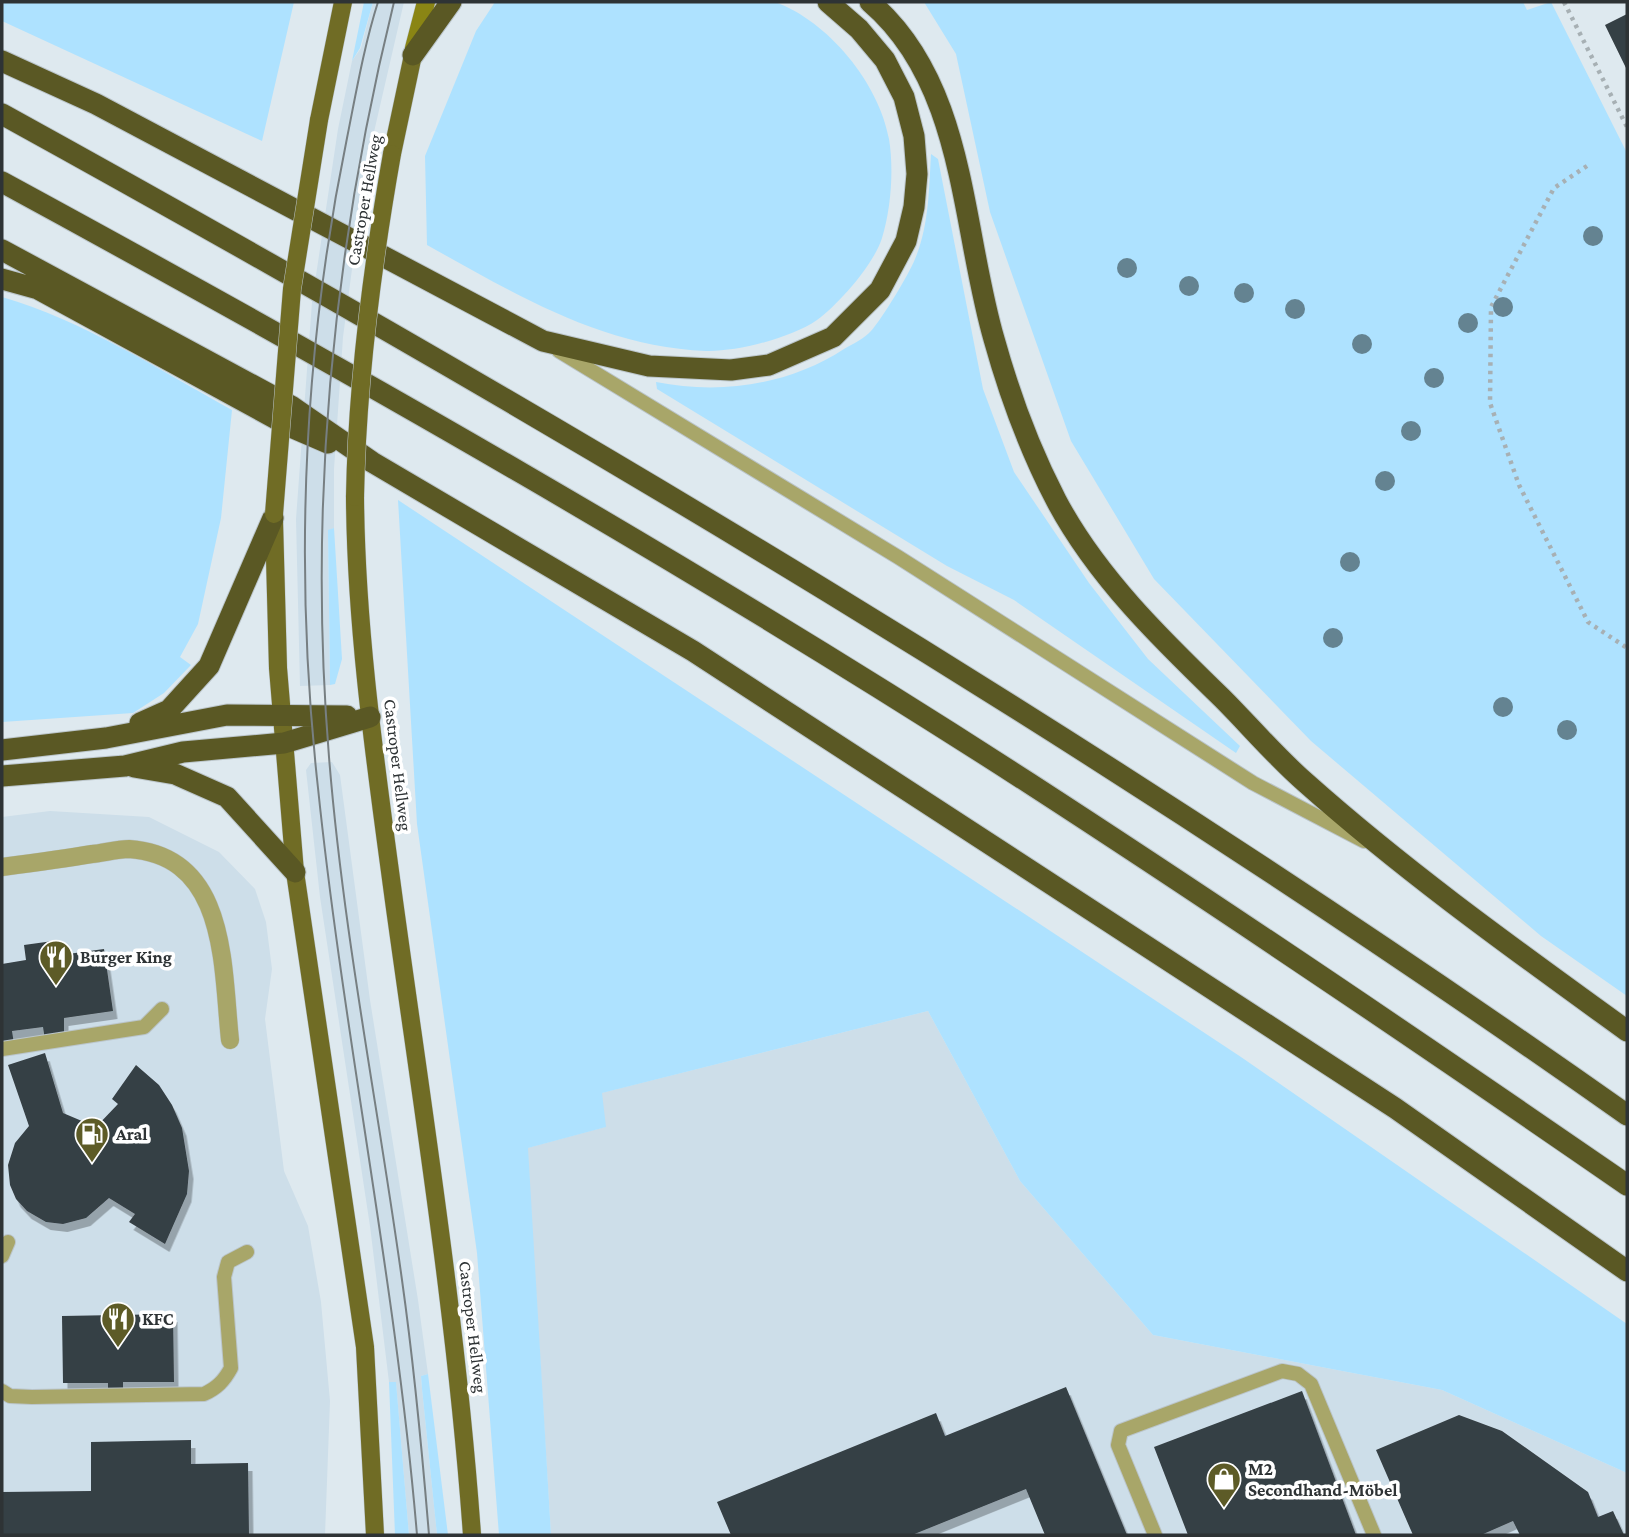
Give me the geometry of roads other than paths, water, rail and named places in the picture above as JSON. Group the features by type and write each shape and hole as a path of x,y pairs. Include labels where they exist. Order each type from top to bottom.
{"highway":[{"path":"413,55 451,2"},
{"path":"2,61 96,104 543,341 649,366 731,370 769,365 833,337 880,290 906,241 914,207 917,174 914,136 904,97 884,60 859,29 828,2"},
{"path":"870,2 893,21 914,51 934,91 957,165 994,338 1023,424 1057,501 1106,575 1165,643 1304,782 1396,858 1627,1031"},
{"path":"2,114 420,349 1043,723 1344,920 1627,1115"},
{"path":"2,182 345,372 679,567 1028,782 1627,1185"},
{"path":"2,250 291,406 372,462 692,651 1395,1108 1627,1271"},
{"path":"2,279 38,289 291,427 372,462"},
{"path":"106,738 169,710 209,666 274,516"},
{"path":"2,750 106,738 227,715 370,717"},
{"path":"2,776 125,766 183,752 284,743 370,717"},
{"path":"125,766 175,774 227,797 295,872"}],"main road":[{"path":"343,2 319,120 292,289 274,516 282,715 295,872 365,1347 374,1535"},
{"name":"Castroper Hellweg","path":"426,2 392,154 377,238 358,412 355,497 357,578 370,717 454,1339 472,1535"}],"street":[{"path":"2,867 128,849 164,857 191,875 211,904 219,938 230,1040"}],"lane":[{"path":"543,341 898,556 1253,783 1396,858"},
{"path":"2,1049 144,1027 162,1009"},
{"path":"2,1256 8,1242"},
{"path":"2,1391 10,1396 32,1397 204,1394 215,1389 231,1368 224,1275 228,1262 247,1252"},
{"path":"1155,1535 1118,1446 1121,1431 1282,1371 1298,1374 1311,1384 1374,1535"}],"tram line":[{"path":"378,2 364,53 347,138 321,299 307,462 306,625 318,788 329,882 396,1348 417,1535"},
{"path":"394,2 355,189 341,283 324,471 323,662 335,823 406,1312 429,1535"}],"place":[{"name":"Burger King","path":"56,987"},
{"name":"Aral","path":"92,1164"},
{"name":"KFC","path":"118,1349"},
{"name":"M2 Secondhand-Möbel","path":"1224,1509"}]}
